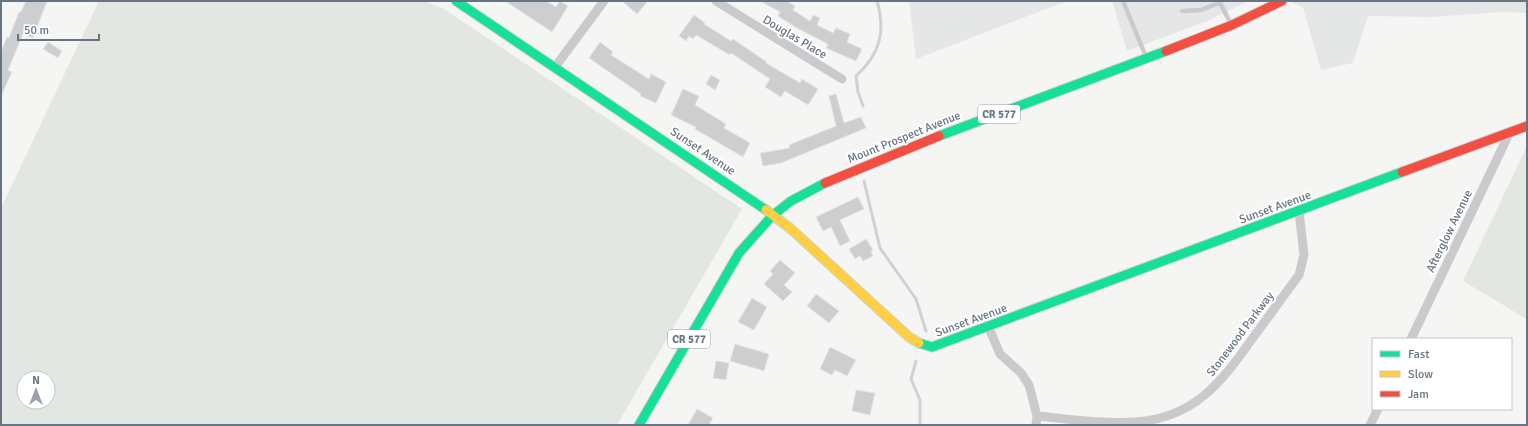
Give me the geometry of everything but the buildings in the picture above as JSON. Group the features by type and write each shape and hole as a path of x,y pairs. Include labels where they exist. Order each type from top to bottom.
{"street":[{"name":"Sunset Avenue","path":"456,1 752,199 772,216 791,229 915,341 932,347 1509,134 1527,126"},
{"path":"555,67 604,1"},
{"name":"Douglas Place","path":"716,1 842,79"},
{"name":"Mount Prospect Avenue","path":"640,425 739,253 772,216 791,201 818,187 892,154 1147,59 1232,25 1282,1"},
{"name":"Afterglow Avenue","path":"1411,338 1509,134"},
{"name":"Stonewood Parkway","path":"1037,421 1140,422 1169,416 1192,405 1204,397 1223,379 1299,275 1304,255 1299,211"},
{"path":"988,326 1000,354 1016,368 1029,384 1037,421"},
{"path":"1370,425 1378,410"}],"lane":[{"path":"1123,1 1147,59"},
{"path":"1182,11 1201,10 1219,2 1232,25"}],"shaded area":[{"path":"99,1 424,1 444,9 742,209 617,425 1,425 1,208"},
{"path":"909,1 1067,1 916,59"},
{"path":"1112,1 1249,1 1207,21 1127,51"},
{"path":"1290,1 1527,1 1527,13 1505,12 1430,17 1368,16 1353,63 1321,70 1303,8"},
{"path":"1527,146 1527,321 1525,318 1463,281"}],"waterway":[{"path":"863,106 858,92 856,76 871,59 879,42 881,23 877,1"},
{"path":"864,181 880,248 916,299 926,331"},
{"path":"916,361 911,379 920,400 920,425"}],"traffic: fast":[{"path":"456,1 766,210"},
{"path":"939,136 1166,51"},
{"path":"919,343 932,347 1402,172"},
{"path":"639,425 739,253 772,216 791,201 825,183"}],"traffic: slow":[{"path":"766,210 791,229 909,337 919,343"}],"traffic: jam":[{"path":"1166,51 1232,25 1282,1"},
{"path":"1402,172 1527,126"},
{"path":"825,183 939,136"}]}
